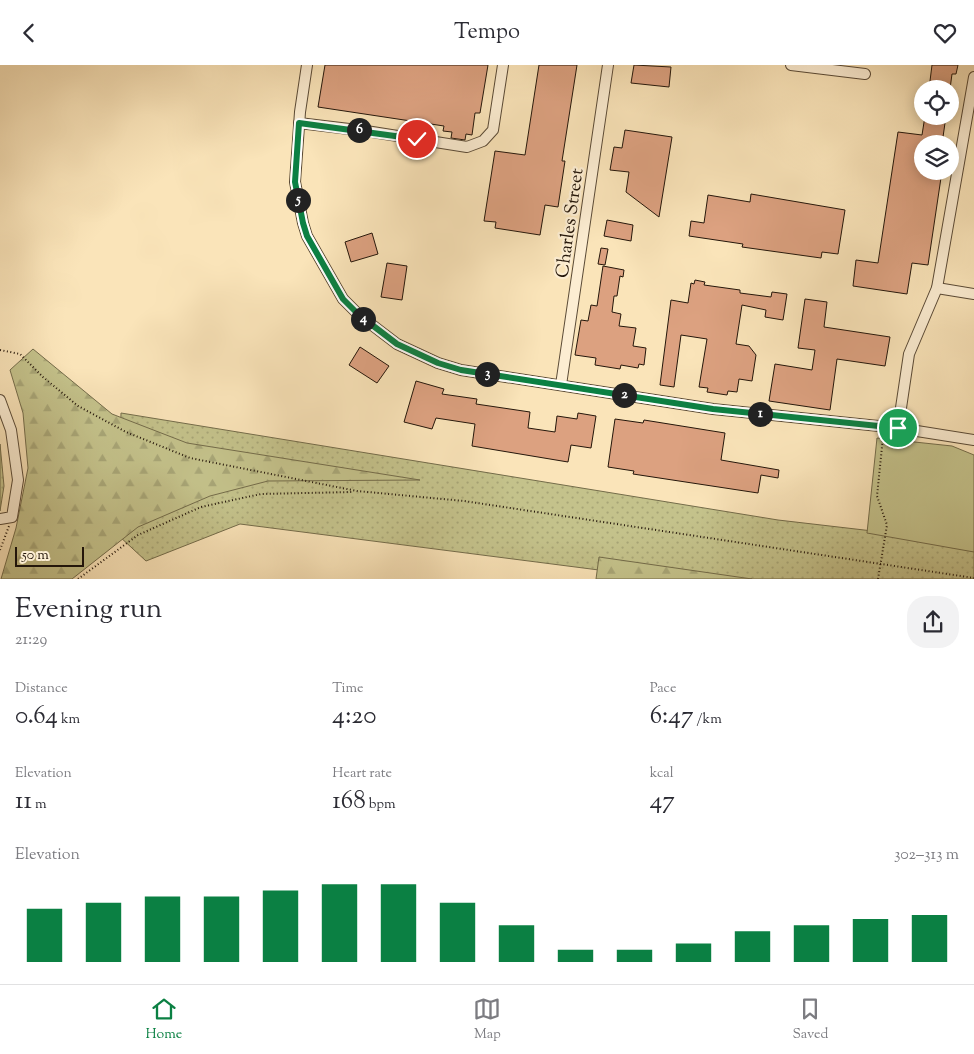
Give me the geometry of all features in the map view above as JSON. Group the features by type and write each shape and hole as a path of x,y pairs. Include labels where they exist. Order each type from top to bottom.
{"street":[{"path":"307,65 299,123 295,182 307,236 343,299 359,315 397,344 438,363 461,370 713,409 898,428 974,441"},
{"path":"299,123 366,131 467,147 483,141 492,130 503,65"},
{"name":"Charles Street","path":"561,385 608,65"},
{"path":"791,65 865,74"},
{"path":"898,428 909,354 937,288 974,77"},
{"path":"937,288 974,294"},
{"path":"0,400 11,430 18,480 12,517 0,519"}],"path":[{"path":"0,350 20,354 43,377 78,406 126,432 190,458 357,491 464,501 974,578"},
{"path":"878,579 887,525 877,496 884,427"},
{"path":"78,579 138,535 201,507 260,494 357,491"},
{"path":"0,549 6,532"}],"green space":[{"path":"33,349 112,414 187,443 420,480 268,481 210,496 138,527 72,579 1,579 16,528 28,468 23,413 10,370"},
{"path":"121,413 778,520 890,533 974,549 974,579 669,579 240,524 146,561 105,523 120,447"},
{"path":"877,438 952,446 974,455 974,552 867,533"},
{"path":"0,444 4,486 0,511"},
{"path":"599,557 752,579 596,579"}],"building":[{"path":"325,65 488,65 480,113 475,113 472,135 466,134 465,140 451,138 452,132 443,131 444,126 318,107"},
{"path":"539,65 577,65 562,161 565,161 558,207 545,205 540,235 495,228 496,222 484,221 495,151 525,155"},
{"path":"634,65 671,67 669,87 631,83"},
{"path":"932,65 958,65 956,74 952,74 951,80 930,80"},
{"path":"924,125 945,125 943,135 922,135"},
{"path":"625,130 672,137 659,217 626,192 629,172 610,170 614,147 622,148"},
{"path":"898,132 922,135 914,135 914,180 941,180 928,265 912,263 907,294 853,286 856,260 878,263"},
{"path":"751,194 845,210 838,254 822,252 821,258 742,247 743,244 689,236 691,221 704,223 708,195 750,202"},
{"path":"607,220 633,225 631,241 604,236"},
{"path":"372,233 378,254 351,262 345,242"},
{"path":"601,248 608,249 605,265 598,264"},
{"path":"387,263 407,266 402,300 381,297"},
{"path":"603,266 624,270 623,277 620,276 617,296 614,296 612,312 621,314 619,326 636,328 633,346 646,348 644,365 639,364 638,368 621,365 620,369 595,365 596,358 575,355 581,320 588,321 591,305 597,306"},
{"path":"695,280 705,282 704,285 740,290 740,293 771,297 772,292 787,294 783,320 765,317 766,310 742,305 736,344 749,346 756,355 752,381 739,379 737,392 728,391 727,395 707,392 708,388 699,387 707,339 681,335 674,387 660,385 671,300 688,303 691,283 694,284"},
{"path":"805,299 827,302 824,327 890,337 885,366 837,359 830,410 769,401 775,364 812,370 815,350 798,348"},
{"path":"360,347 389,366 377,383 349,365"},
{"path":"416,381 444,389 442,394 477,399 476,404 530,412 528,428 555,432 557,416 577,419 578,413 596,416 591,448 571,445 568,462 472,446 475,424 436,418 432,429 404,422"},
{"path":"615,419 643,423 644,420 725,433 721,460 779,470 778,478 761,475 758,493 633,474 634,471 608,467"}],"route":[{"path":"417,139 299,123 295,182 307,236 343,299 359,315 397,344 438,363 461,370 713,409 898,428"}]}
